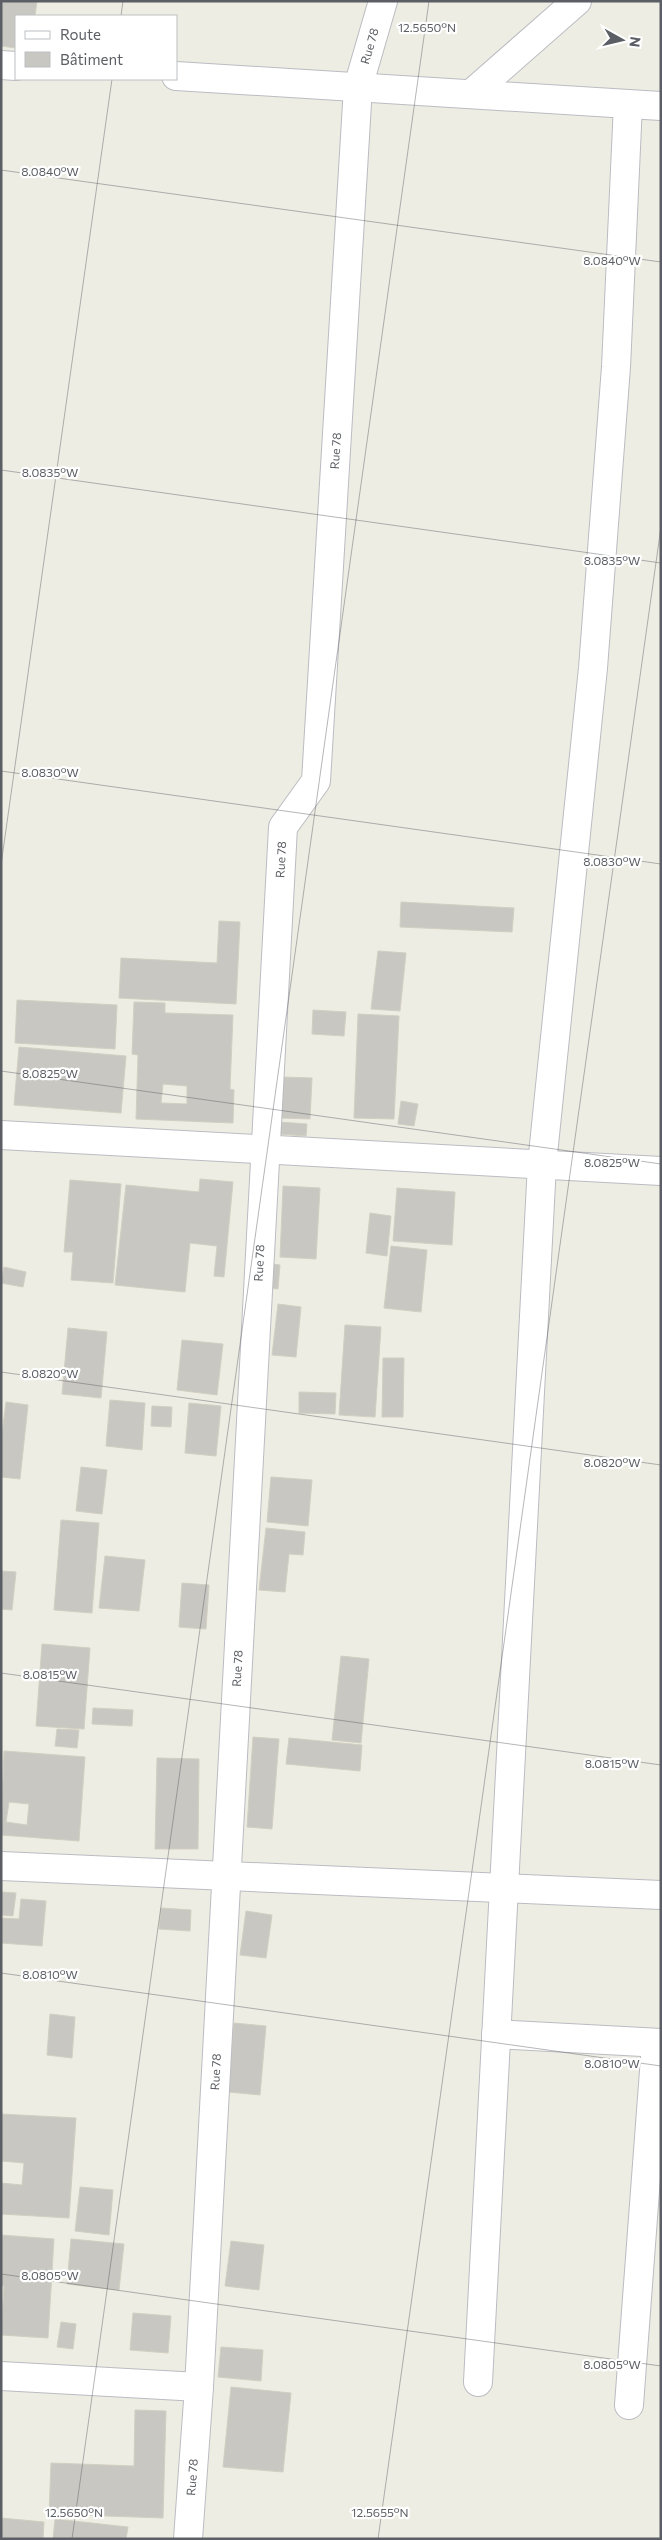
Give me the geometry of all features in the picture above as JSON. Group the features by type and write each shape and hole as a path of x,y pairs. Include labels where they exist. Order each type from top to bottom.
{"street":[{"name":"Rue 78","path":"188,2539 198,2388 283,827 316,781 358,87 383,1"},
{"path":"471,94 577,1"},
{"path":"1,65 15,66"},
{"path":"178,76 661,106"},
{"path":"478,2382 542,1164 592,668 616,367 628,104"},
{"path":"1,1135 661,1171"},
{"path":"1,1866 661,1895"},
{"path":"496,2034 658,2044 629,2405"},
{"path":"1,2376 198,2388"}],"building":[{"path":"1,1 37,1 35,15 15,15 15,48 1,46"},
{"path":"401,902 514,908 512,932 400,927"},
{"path":"219,921 240,922 236,1004 119,998 121,958 217,963"},
{"path":"378,951 406,953 400,1011 371,1009"},
{"path":"17,1000 117,1005 115,1049 15,1043"},
{"path":"134,1002 165,1003 165,1013 233,1015 230,1089 234,1090 233,1123 136,1119 138,1055 132,1054","holes":["163,1084 187,1086 187,1104 161,1103"]},
{"path":"313,1010 346,1012 344,1036 312,1034"},
{"path":"358,1014 399,1016 394,1119 354,1118"},
{"path":"19,1047 126,1056 121,1113 14,1105"},
{"path":"282,1077 312,1078 310,1119 280,1118"},
{"path":"401,1101 418,1104 414,1126 398,1124"},
{"path":"280,1122 307,1124 306,1136 279,1134"},
{"path":"200,1179 233,1182 224,1277 214,1276 217,1246 190,1243 185,1292 115,1285 126,1185 199,1192"},
{"path":"70,1180 121,1184 113,1283 71,1280 73,1252 64,1252"},
{"path":"283,1186 320,1188 316,1259 280,1257"},
{"path":"397,1188 455,1192 452,1245 393,1241"},
{"path":"370,1213 391,1216 387,1256 366,1253"},
{"path":"391,1246 427,1250 421,1312 384,1308"},
{"path":"256,1262 280,1265 278,1289 253,1287"},
{"path":"4,1267 26,1272 23,1287 1,1283"},
{"path":"278,1304 301,1307 296,1357 272,1355"},
{"path":"345,1325 381,1327 375,1417 339,1415"},
{"path":"68,1328 107,1332 101,1398 62,1394"},
{"path":"182,1340 223,1344 217,1395 177,1390"},
{"path":"383,1358 404,1358 403,1417 382,1417"},
{"path":"299,1392 336,1393 335,1414 299,1413"},
{"path":"110,1400 145,1403 142,1450 106,1446"},
{"path":"6,1402 28,1405 20,1479 1,1477 1,1442"},
{"path":"189,1403 221,1406 216,1456 185,1453"},
{"path":"152,1406 172,1407 171,1427 151,1426"},
{"path":"81,1467 107,1470 102,1514 76,1511"},
{"path":"271,1477 312,1480 308,1526 267,1522"},
{"path":"61,1520 99,1523 92,1613 54,1610"},
{"path":"266,1528 305,1532 303,1555 289,1554 285,1592 259,1590"},
{"path":"105,1556 145,1560 139,1611 99,1608"},
{"path":"1,1571 16,1572 12,1610 1,1609"},
{"path":"182,1583 209,1585 206,1629 179,1627"},
{"path":"42,1644 90,1648 84,1729 36,1726"},
{"path":"341,1656 369,1659 361,1743 332,1740"},
{"path":"93,1708 133,1710 132,1726 92,1724"},
{"path":"57,1729 79,1730 77,1748 55,1746"},
{"path":"253,1737 279,1739 272,1829 247,1827"},
{"path":"289,1738 362,1745 360,1771 286,1764"},
{"path":"4,1751 85,1757 79,1841 1,1835","holes":["9,1802 29,1804 27,1825 6,1822"]},
{"path":"157,1758 199,1759 198,1849 155,1849"},
{"path":"1,1892 16,1893 13,1916 1,1915"},
{"path":"21,1899 46,1901 42,1946 1,1943 1,1918 19,1919"},
{"path":"161,1908 191,1910 190,1931 159,1929"},
{"path":"246,1911 272,1915 266,1958 240,1955"},
{"path":"50,2014 75,2017 72,2058 47,2055"},
{"path":"234,2023 266,2026 260,2095 228,2092"},
{"path":"1,2114 76,2118 69,2218 1,2214 1,2183 22,2185 24,2163 1,2161"},
{"path":"80,2187 113,2190 109,2235 75,2231"},
{"path":"1,2235 54,2239 48,2338 1,2335 4,2286 1,2286"},
{"path":"71,2239 124,2244 119,2290 67,2284"},
{"path":"231,2241 264,2245 259,2290 225,2286"},
{"path":"133,2313 171,2316 168,2353 130,2350"},
{"path":"61,2322 76,2324 73,2349 57,2347"},
{"path":"221,2347 263,2350 261,2381 218,2377"},
{"path":"231,2387 291,2393 283,2472 223,2467"},
{"path":"135,2410 166,2411 163,2518 49,2514 51,2463 134,2466"},
{"path":"1,2518 44,2522 43,2539 1,2539"},
{"path":"55,2519 128,2527 126,2539 53,2539"}]}
